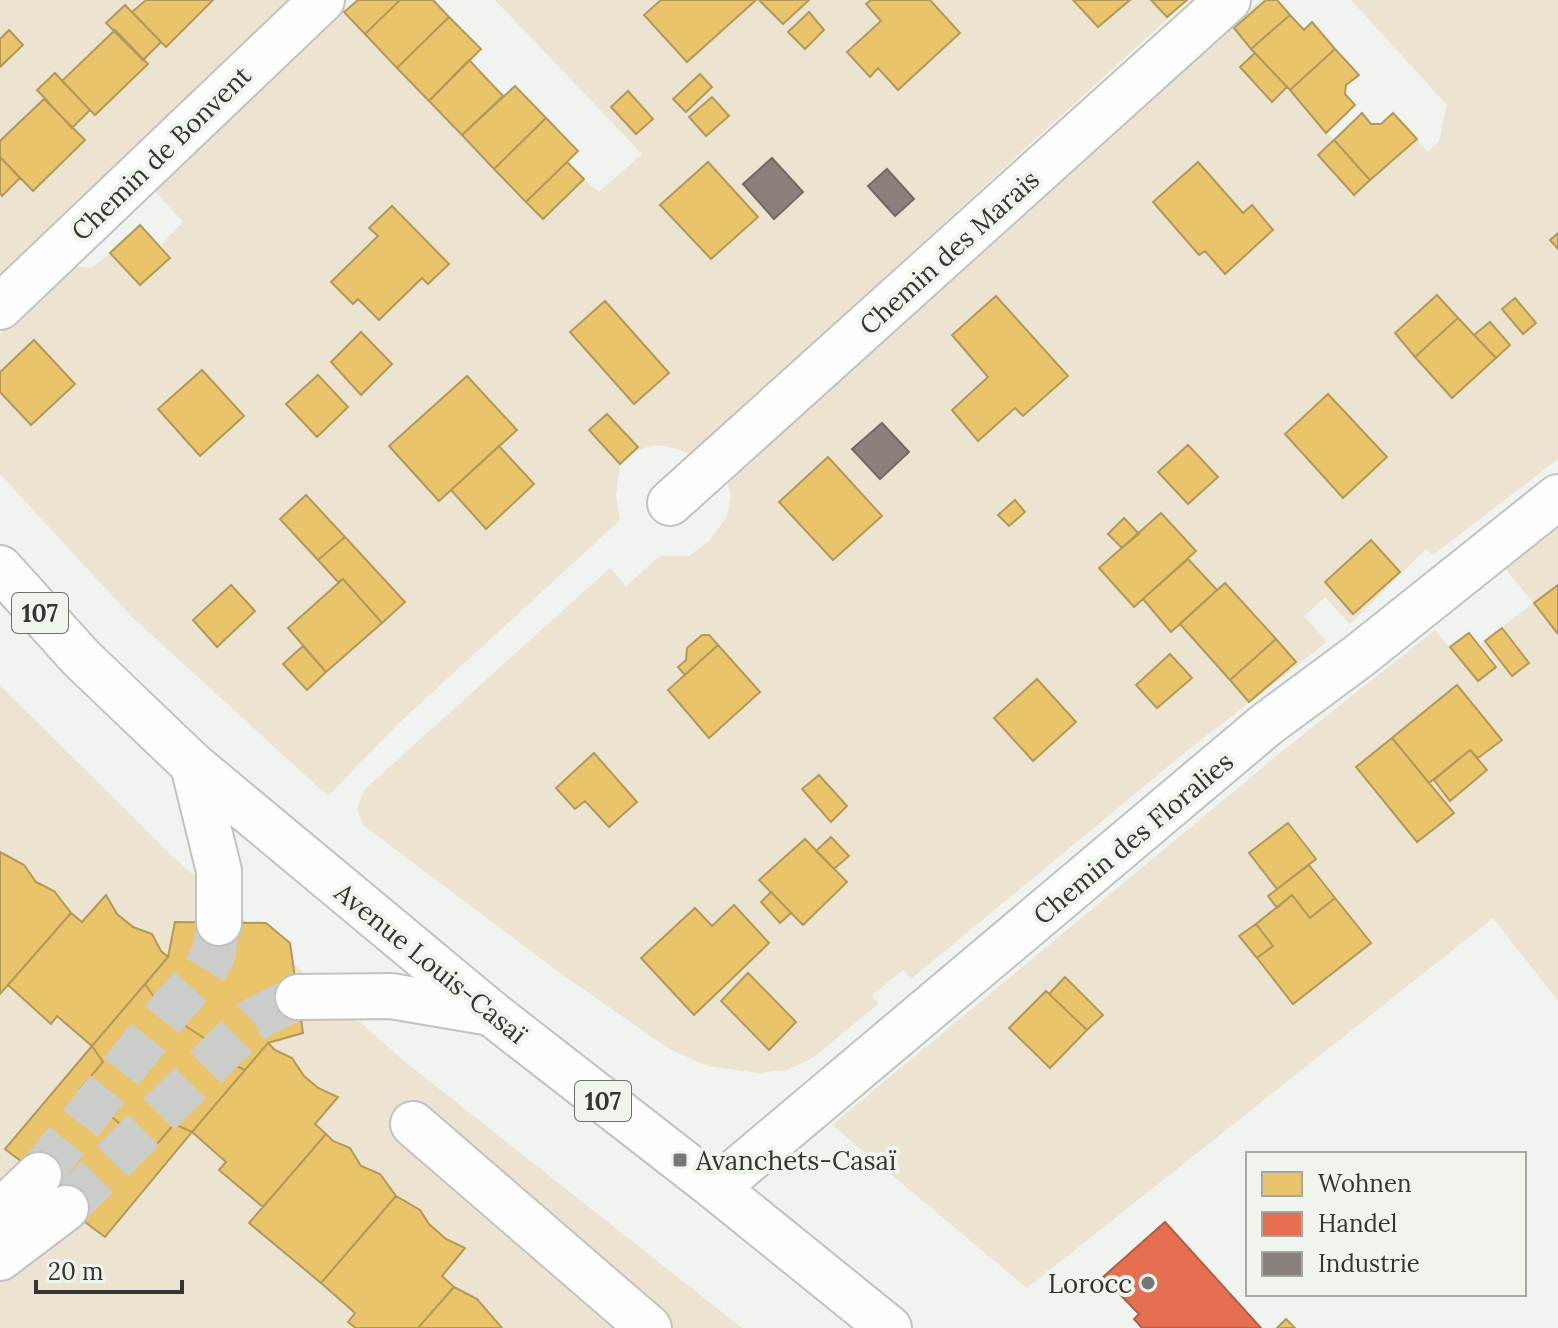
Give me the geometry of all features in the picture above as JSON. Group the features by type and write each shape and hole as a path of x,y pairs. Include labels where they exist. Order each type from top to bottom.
{"street":[{"name":"Chemin de Bonvent","path":"0,307 322,0"},
{"name":"Chemin des Marais","path":"670,503 1228,0"},
{"name":"Chemin des Floralies","path":"716,1188 1267,724 1359,656 1558,497"},
{"name":"Avenue Louis-Casaï","path":"0,568 81,658 193,765 491,1013 716,1188 889,1328"},
{"path":"193,765 219,871 219,923"},
{"path":"298,997 391,996 491,1013"},
{"path":"413,1124 649,1328"},
{"path":"0,1212 52,1192 0,1258"}],"shaded area":[{"path":"0,0 292,0 0,281"},
{"path":"495,0 1188,0 691,454 670,447 653,446 637,451 620,464 616,495 620,520 398,724 328,796 130,615 0,474 0,334 72,266 92,268 110,253 141,285 170,258 161,244 183,222 154,190 308,42 344,12 543,219 584,179 599,192 642,154"},
{"path":"1261,0 1277,0 1252,49 1370,180 1417,139 1428,152 1439,141 1447,105 1351,0 1558,0 1558,459 1433,555 1426,549 1350,624 1325,597 1304,616 1327,642 1188,750 911,979 903,970 872,995 878,1004 814,1057 787,1070 758,1073 707,1066 668,1048 560,973 363,825 357,809 364,790 610,568 626,586 660,556 689,556 709,541 726,518 731,496 727,480"},
{"path":"1558,528 1558,1001 1493,918 1027,1288 832,1125 1285,749 1435,630 1478,681 1498,665 1481,644 1533,603 1506,569"},
{"path":"0,685 171,855 404,1061 742,1328 0,1328"}],"building: Wohnen":[{"path":"146,0 213,0 166,47 132,12"},
{"path":"358,0 400,0 365,34 344,12"},
{"path":"400,0 433,0 449,17 397,68 365,34"},
{"path":"661,0 756,0 687,62 644,15"},
{"path":"759,0 809,0 783,24"},
{"path":"871,0 930,0 960,33 898,90 878,68 870,77 847,52 881,21 866,4"},
{"path":"1073,0 1130,0 1098,27"},
{"path":"1151,0 1187,0 1167,17"},
{"path":"1266,0 1277,0 1290,15 1251,49 1234,28"},
{"path":"125,5 161,42 143,60 106,23"},
{"path":"809,12 824,30 805,49 788,32"},
{"path":"1290,15 1304,30 1312,22 1335,49 1290,90 1251,49"},
{"path":"449,17 481,49 429,101 397,68"},
{"path":"9,30 23,45 0,67 0,39"},
{"path":"115,30 148,64 95,115 62,81"},
{"path":"1335,49 1359,75 1346,85 1345,94 1355,105 1326,133 1290,90"},
{"path":"1255,53 1287,87 1272,102 1240,67"},
{"path":"469,60 503,96 462,135 429,101"},
{"path":"55,73 90,110 72,128 37,90"},
{"path":"700,74 712,87 686,112 673,99"},
{"path":"515,86 546,118 494,169 462,135"},
{"path":"628,91 653,119 636,134 611,107"},
{"path":"712,97 729,116 706,136 689,117"},
{"path":"44,99 85,140 33,191 0,157 0,141"},
{"path":"1362,113 1371,124 1381,124 1393,113 1417,139 1370,180 1334,140"},
{"path":"546,118 578,151 526,202 494,169"},
{"path":"1334,140 1370,180 1354,195 1318,155"},
{"path":"0,157 20,178 2,196 0,193"},
{"path":"567,162 584,179 543,219 526,202"},
{"path":"708,162 758,217 711,259 660,205"},
{"path":"1198,162 1243,213 1252,205 1273,230 1225,274 1205,251 1199,255 1153,202"},
{"path":"392,206 449,264 428,284 422,278 379,320 358,299 353,304 331,282 378,236 369,228"},
{"path":"140,225 170,258 140,285 110,253"},
{"path":"1558,233 1558,249 1550,240"},
{"path":"1437,295 1458,318 1415,357 1395,333"},
{"path":"996,296 1068,376 1023,416 1015,408 978,441 952,410 988,377 952,335"},
{"path":"1515,298 1536,323 1523,334 1502,309"},
{"path":"605,301 669,373 634,404 570,332"},
{"path":"1458,318 1496,358 1452,398 1415,357"},
{"path":"1490,322 1510,345 1496,358 1474,335"},
{"path":"361,332 392,364 361,395 331,362"},
{"path":"34,340 75,384 31,425 0,392 0,372"},
{"path":"202,370 244,416 200,456 158,409"},
{"path":"318,375 348,407 317,437 286,404"},
{"path":"467,376 517,430 439,501 389,446"},
{"path":"1328,394 1387,457 1343,498 1285,434"},
{"path":"607,414 638,447 620,464 589,430"},
{"path":"1188,445 1218,477 1188,504 1158,472"},
{"path":"499,446 534,484 486,529 451,490"},
{"path":"828,457 882,516 833,560 779,502"},
{"path":"306,495 345,537 318,560 280,519"},
{"path":"1015,500 1025,512 1009,526 998,515"},
{"path":"1161,513 1196,551 1134,607 1099,568"},
{"path":"1124,518 1139,534 1122,548 1108,534"},
{"path":"345,537 405,602 382,623 343,579 338,582 318,560"},
{"path":"1371,540 1400,572 1353,614 1325,582"},
{"path":"1188,559 1217,590 1171,632 1143,599"},
{"path":"343,579 382,623 326,672 288,628"},
{"path":"1225,583 1276,639 1230,680 1180,624"},
{"path":"231,585 255,611 217,647 193,620"},
{"path":"1558,585 1558,634 1534,603"},
{"path":"1502,628 1529,663 1512,676 1485,641"},
{"path":"1469,633 1496,667 1478,681 1450,647"},
{"path":"702,635 709,635 718,645 685,675 678,667 686,660 687,648"},
{"path":"1276,639 1296,662 1249,702 1230,680"},
{"path":"718,645 760,692 709,738 668,690"},
{"path":"303,646 326,672 307,690 283,664"},
{"path":"1170,654 1192,678 1157,708 1136,685"},
{"path":"1037,679 1076,722 1033,761 994,718"},
{"path":"1457,685 1502,740 1478,758 1470,750 1429,783 1392,738"},
{"path":"1392,738 1454,813 1417,842 1356,767"},
{"path":"1470,750 1487,770 1450,801 1434,780"},
{"path":"594,753 637,802 609,827 585,801 575,809 556,788"},
{"path":"819,775 847,806 831,822 802,789"},
{"path":"1288,823 1316,859 1277,889 1249,853"},
{"path":"831,837 849,856 834,869 816,851"},
{"path":"805,839 847,882 803,925 759,880"},
{"path":"0,852 24,865 36,882 54,891 71,913 0,994"},
{"path":"1309,865 1335,898 1310,918 1292,895 1277,908 1268,896"},
{"path":"771,892 791,913 780,923 761,902"},
{"path":"106,895 117,914 133,927 152,934 168,957 92,1046 57,1016 51,1024 8,985 71,913 82,922"},
{"path":"1292,895 1310,918 1335,898 1371,943 1293,1004 1257,958 1273,946 1256,924"},
{"path":"734,905 769,943 694,1015 641,958 695,908 712,926"},
{"path":"175,922 266,923 290,943 303,1033 268,1043 245,1070 226,1061 215,1045 187,1027 175,1010 157,1001 145,984 168,957"},
{"path":"1256,924 1273,946 1257,958 1239,936"},
{"path":"748,973 796,1022 769,1050 721,1001"},
{"path":"1065,977 1103,1015 1087,1030 1049,994"},
{"path":"145,984 157,1001 175,1010 187,1027 215,1045 226,1061 245,1070 192,1132 174,1124 151,1151 80,1089 103,1062 92,1046"},
{"path":"1046,991 1087,1030 1050,1068 1009,1028"},
{"path":"268,1043 292,1058 304,1076 318,1088 338,1097 315,1124 326,1134 263,1207 219,1170 226,1162 192,1132"},
{"path":"92,1046 103,1062 80,1089 151,1151 174,1124 192,1132 105,1237 66,1208 39,1175 5,1149"},
{"path":"326,1134 333,1141 350,1148 361,1166 380,1174 396,1196 321,1283 249,1223"},
{"path":"396,1196 420,1210 429,1224 446,1239 465,1248 442,1276 454,1287 418,1328 356,1328 348,1322 355,1313 321,1283"},
{"path":"454,1287 477,1299 502,1328 418,1328"},
{"path":"1286,1319 1295,1328 1277,1328"}],"building: Handel":[{"path":"1165,1222 1261,1328 1142,1328 1134,1319 1139,1314 1103,1277"}],"building: Industrie":[{"path":"772,158 803,192 774,219 743,184"},
{"path":"887,169 914,199 895,216 868,186"},
{"path":"882,423 909,452 880,479 852,449"}],"tunnel":[{"path":"39,1175 202,974 213,956 219,923"},
{"path":"66,1208 253,1020 298,997"}],"place":[{"name":"Avanchets-Casaï","path":"680,1160"},
{"name":"Lorocc","path":"1148,1283"}]}
